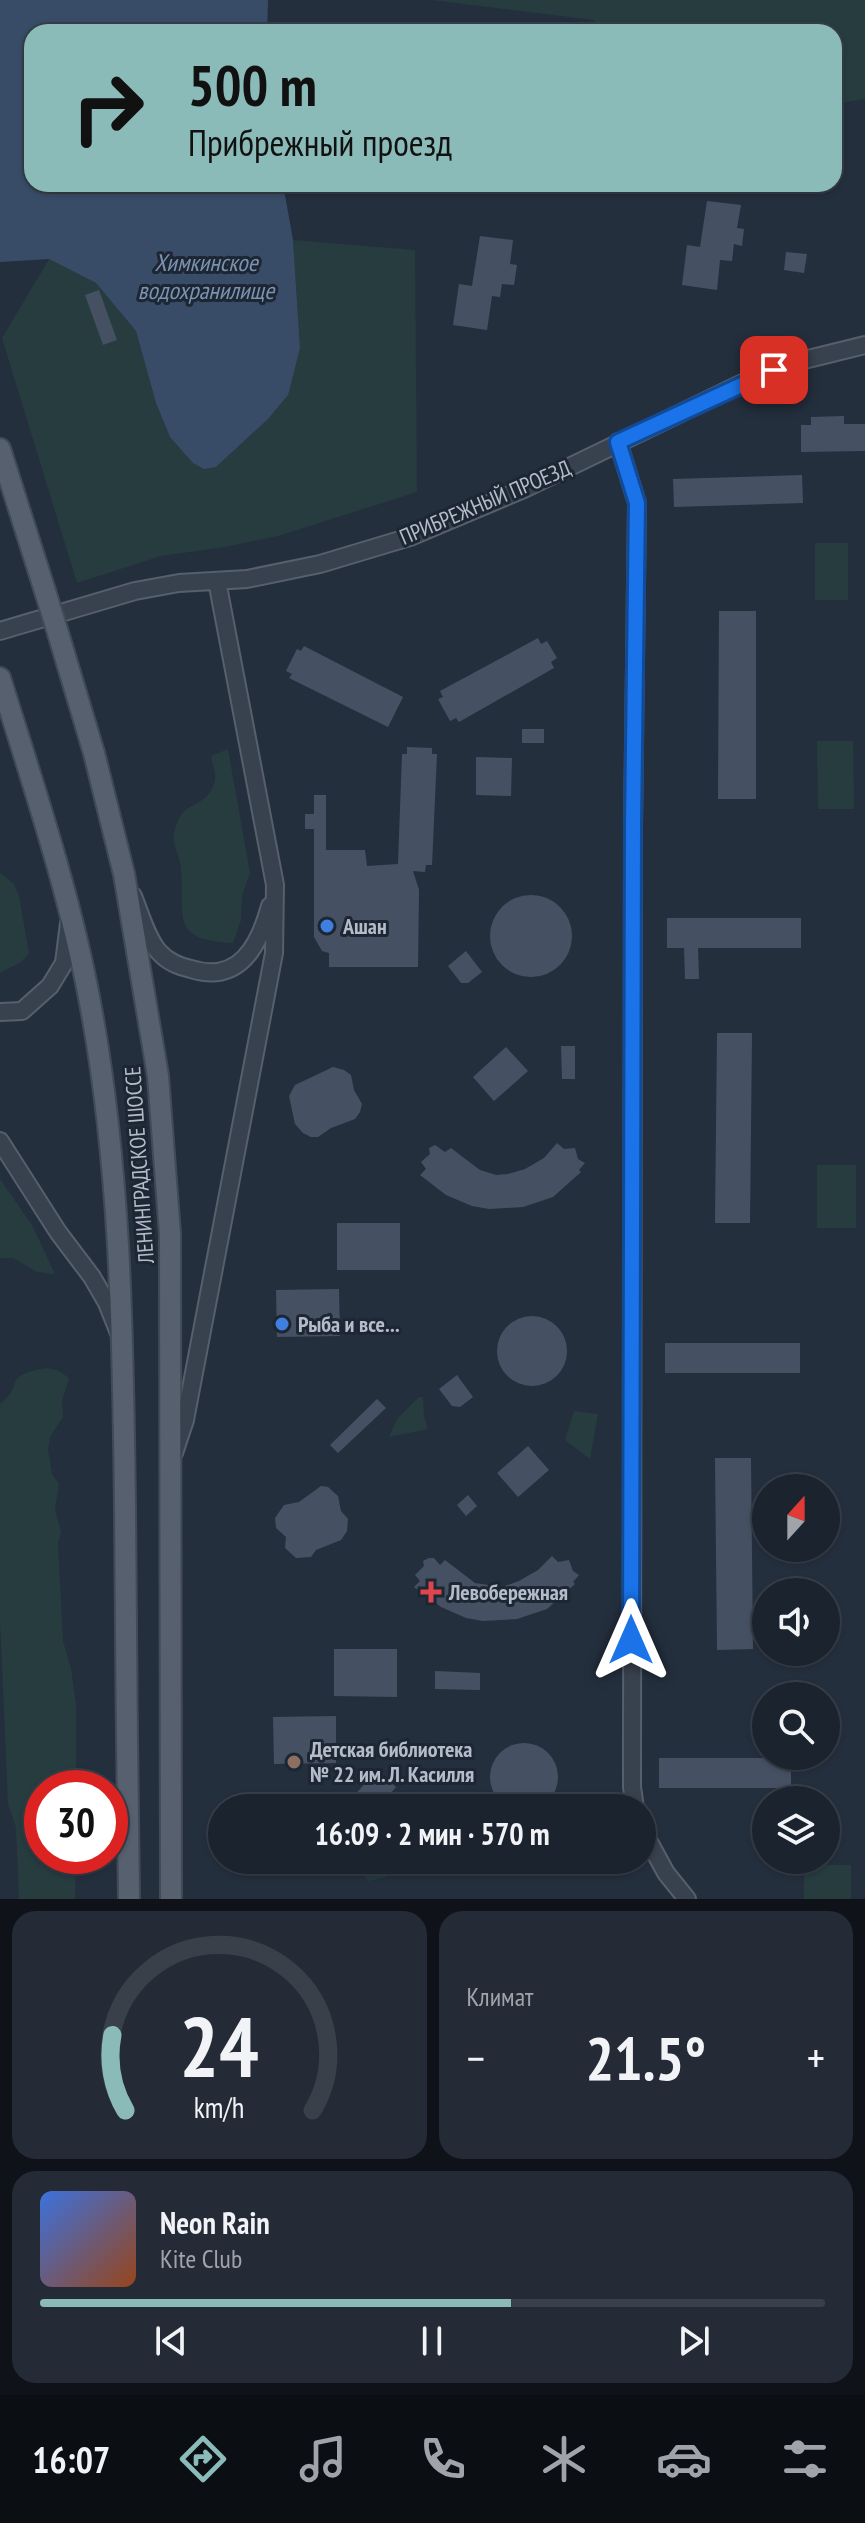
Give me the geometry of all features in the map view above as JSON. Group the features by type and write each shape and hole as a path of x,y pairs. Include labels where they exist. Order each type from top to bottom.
{"main road":[{"name":"ЛЕНИНГРАДСКОЕ ШОССЕ","path":"0,449 94,753 124,874 158,1076 170,1234 171,1899"},
{"name":"ЛЕНИНГРАДСКОЕ ШОССЕ","path":"0,678 70,914 86,983 105,1110 115,1214 121,1338 129,1899"}],"street":[{"name":"ПРИБРЕЖНЫЙ ПРОЕЗД","path":"0,631 135,591 179,583 247,579 320,564 410,537 524,489 753,378 796,362 865,345"},
{"path":"618,442 637,503 631,1619 634,1794"},
{"path":"170,1466 185,1420 274,953 275,885 217,581"},
{"path":"124,874 156,950 172,963 202,973 234,968 251,953 266,922 275,885"},
{"path":"0,1012 22,1011 50,986 64,963 70,914"},
{"path":"0,1141 58,1232 92,1277 121,1338"},
{"path":"656,1855 687,1899"}],"green space":[{"path":"432,0 865,0 865,99 842,103 842,24 594,24 594,20"},
{"path":"293,240 415,250 417,492 278,536 161,556 77,583 2,338 49,259 96,283 136,331 156,403 170,437 216,467 268,419 300,348"},
{"path":"815,543 848,543 848,600 815,600"},
{"path":"817,741 853,741 854,809 818,809"},
{"path":"228,749 250,873 233,943 212,941 189,931 182,912 181,868 173,836 181,815 209,794 212,788 215,778 211,756"},
{"path":"0,873 14,884 19,896 29,953 21,962 0,973"},
{"path":"817,1165 856,1165 856,1228 817,1228"},
{"path":"0,1179 32,1225 55,1274 37,1272 13,1258 0,1258"},
{"path":"47,1368 69,1378 62,1401 63,1417 50,1437 48,1450 52,1474 59,1484 55,1509 61,1532 58,1544 63,1641 71,1668 76,1705 76,1770 24,1770 24,1874 76,1874 75,1899 19,1899 16,1827 8,1804 0,1619 0,1404 8,1397 18,1378"},
{"path":"419,1397 423,1397 428,1429 389,1437 397,1419"},
{"path":"574,1411 598,1414 590,1459 565,1440"},
{"path":"840,1865 851,1865 851,1899 804,1899 804,1874 840,1874"},
{"path":"363,1874 386,1874 387,1877 368,1881"}],"water":[{"name":"Химкинское водохранилище","path":"0,0 268,0 267,24 24,24 24,192 284,192 293,240 300,348 288,395 268,419 216,467 204,469 193,463 170,437 156,403 136,331 96,283 49,259 0,262"}],"building":[{"path":"707,201 741,205 737,228 744,229 742,246 734,244 732,261 720,260 717,290 682,285 687,245 700,247"},
{"path":"480,236 513,240 510,264 517,265 514,285 502,284 500,297 492,296 487,330 453,325 459,284 472,286"},
{"path":"786,252 807,254 804,273 784,270"},
{"path":"99,290 117,340 103,345 85,295"},
{"path":"844,416 844,424 865,424 865,451 801,452 801,425 811,425 811,417"},
{"path":"802,475 803,503 674,507 673,479"},
{"path":"719,611 756,611 756,799 718,799"},
{"path":"538,638 541,644 547,641 557,658 551,662 554,668 459,722 456,718 450,721 438,699 443,697 440,691"},
{"path":"304,646 403,697 388,727 289,678 292,674 286,671 297,649 301,651"},
{"path":"522,729 544,729 544,743 522,743"},
{"path":"407,747 432,748 432,754 437,754 432,865 426,865 425,872 413,871 419,890 418,967 329,967 329,953 322,951 314,937 314,829 305,829 305,814 314,814 314,795 326,795 326,850 365,850 367,866 398,864 402,754 407,754"},
{"path":"476,757 512,758 511,796 476,795"},
{"path":"531,895 547,898 560,907 569,920 572,936 569,952 560,965 547,974 531,977 515,974 502,965 493,952 490,936 493,920 502,907 515,898"},
{"path":"667,918 801,918 801,948 698,948 699,979 685,979 684,948 667,948"},
{"path":"466,951 482,972 468,983 461,983 448,966"},
{"path":"717,1033 752,1033 750,1223 715,1223"},
{"path":"561,1046 575,1046 575,1079 562,1079"},
{"path":"506,1047 528,1071 494,1101 473,1077"},
{"path":"333,1067 351,1075 354,1090 362,1104 360,1112 355,1119 331,1128 318,1137 311,1137 295,1124 289,1096 295,1085"},
{"path":"557,1143 564,1149 575,1148 578,1159 585,1163 579,1170 581,1172 553,1197 523,1207 489,1209 472,1206 446,1195 420,1175 426,1169 421,1162 430,1154 429,1148 435,1145 445,1152 451,1148 480,1170 496,1175 525,1169 544,1158"},
{"path":"337,1223 400,1223 400,1270 337,1270"},
{"path":"339,1289 340,1336 277,1337 276,1290"},
{"path":"539,1316 561,1331 567,1351 565,1365 557,1376 546,1384 525,1386 507,1376 499,1365 497,1344 507,1326 518,1318"},
{"path":"665,1343 800,1343 800,1373 665,1373"},
{"path":"457,1375 473,1397 460,1407 452,1406 439,1389"},
{"path":"377,1399 386,1408 338,1453 330,1445"},
{"path":"528,1446 549,1470 518,1497 497,1473"},
{"path":"715,1458 751,1458 752,1649 717,1650"},
{"path":"321,1486 328,1487 338,1496 341,1511 348,1519 347,1531 341,1540 316,1550 311,1557 296,1558 285,1548 286,1537 276,1528 275,1518 284,1505 299,1502"},
{"path":"468,1495 477,1506 466,1516 457,1505"},
{"path":"552,1556 558,1562 569,1560 573,1571 579,1575 573,1582 575,1584 547,1609 517,1619 483,1621 466,1618 441,1607 414,1587 420,1581 415,1575 424,1566 423,1561 429,1558 434,1558 440,1565 445,1560 475,1583 502,1587 538,1570"},
{"path":"334,1649 397,1649 397,1697 334,1696"},
{"path":"435,1671 480,1673 480,1690 435,1689"},
{"path":"336,1716 336,1763 274,1764 273,1717"},
{"path":"517,1743 537,1745 548,1753 558,1770 558,1784 553,1794 495,1794 490,1784 492,1764 500,1753"},
{"path":"659,1758 752,1758 752,1770 791,1770 791,1786 659,1788"},
{"path":"377,1770 396,1787 390,1794 356,1794"}],"place":[{"name":"Ашан","path":"327,926"},
{"name":"Рыба и все...","path":"282,1324"},
{"name":"Левобережная","path":"431,1592"},
{"name":"Детская библиотека № 22 им. Л. Касилля","path":"294,1762"}],"route":[{"path":"631,1640 637,503 618,442 774,370"}]}
